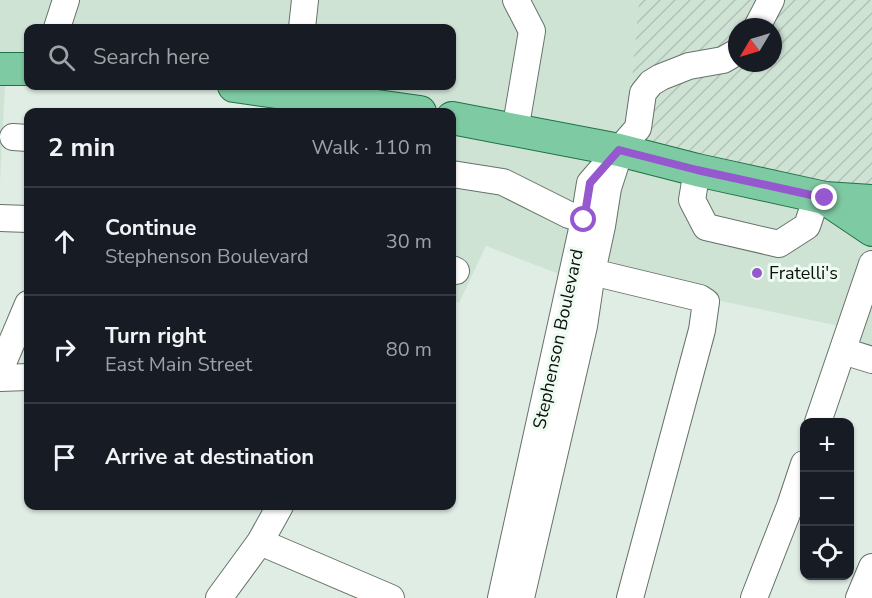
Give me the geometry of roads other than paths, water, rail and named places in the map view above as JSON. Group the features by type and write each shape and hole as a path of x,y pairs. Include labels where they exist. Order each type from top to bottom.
{"main road":[{"path":"0,69 24,69"},
{"path":"292,90 391,105"},
{"path":"456,119 619,150 697,170 821,197 872,201"},
{"path":"821,197 872,230"}],"street":[{"path":"58,24 66,0"},
{"path":"302,24 305,0"},
{"path":"515,130 532,31 516,0"},
{"path":"762,18 771,0"},
{"name":"Stephenson Boulevard","path":"521,598 584,326 592,272 593,223 590,183 638,128 643,93 651,83 689,66 728,57"},
{"path":"697,170 692,200 706,227 779,244 807,226 821,197"},
{"path":"456,175 503,182 569,215 593,223"},
{"path":"0,218 24,219"},
{"name":"Stephenson Boulevard","path":"501,598 593,223"},
{"path":"820,418 872,264"},
{"path":"592,272 700,298 706,302 702,330 630,598"},
{"path":"0,370 24,313"},
{"path":"843,351 872,360"},
{"path":"0,378 24,377"},
{"path":"754,598 801,472"},
{"path":"219,598 260,542 278,510"},
{"path":"260,542 391,598"},
{"path":"859,598 872,567"}],"place":[{"name":"Fratelli's","path":"757,273"}]}
